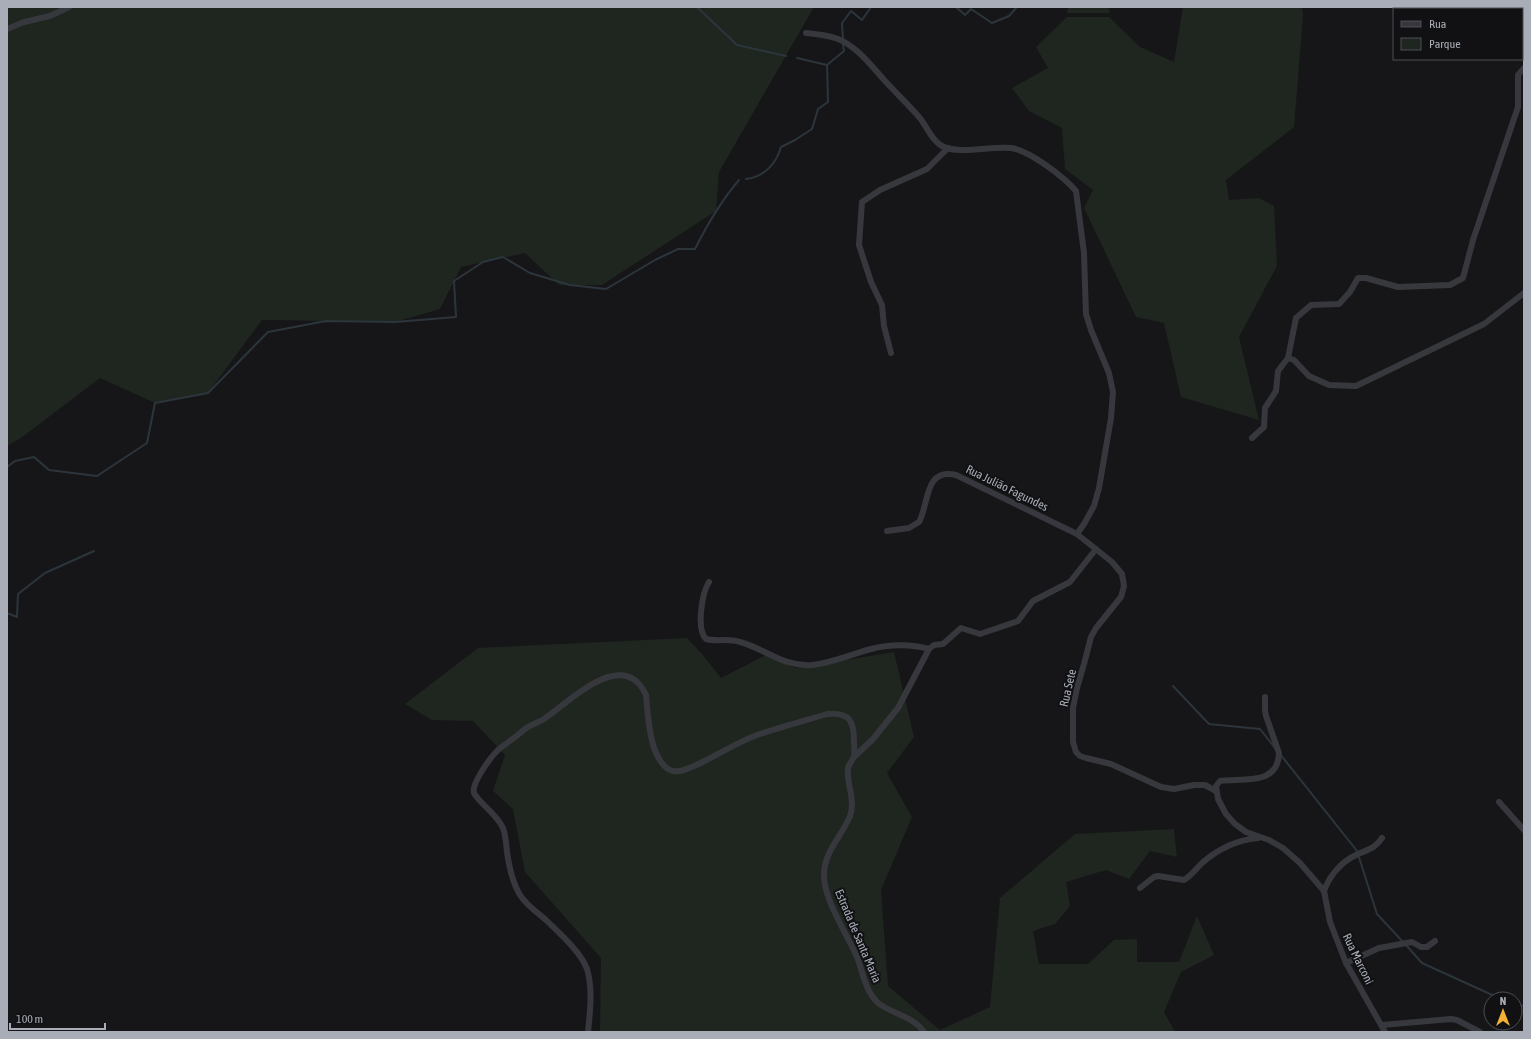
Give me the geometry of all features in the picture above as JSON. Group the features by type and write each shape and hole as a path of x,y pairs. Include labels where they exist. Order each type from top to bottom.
{"street":[{"path":"7,29 24,22 50,16 69,7"},
{"path":"806,33 831,37 852,48 871,65 920,118 938,142 948,148 974,150 1003,148 1022,151 1036,159 1065,181 1077,194 1084,253 1086,314 1109,373 1113,392 1111,418 1099,488 1094,506 1077,534"},
{"path":"1252,438 1264,427 1265,408 1276,391 1278,371 1288,358 1296,318 1311,305 1339,304 1350,292 1358,278 1366,278 1398,287 1450,285 1463,278 1479,220 1518,107 1518,75 1524,68"},
{"path":"891,353 884,326 882,305 871,282 859,245 862,202 880,190 927,169 948,148"},
{"path":"1288,358 1294,360 1309,376 1329,385 1356,386 1484,324 1524,293"},
{"name":"Rua Julião Fagundes","path":"886,530 908,528 919,522 931,484 936,479 948,474 956,476 1077,534"},
{"name":"Rua Sete","path":"1077,534 1096,548 1119,569 1124,580 1124,586 1121,597 1096,628 1089,642 1073,708 1073,742 1076,752 1080,756 1111,764 1161,787 1174,789 1194,785 1205,785 1216,791"},
{"path":"854,757 873,739 898,708 929,649 934,645 943,644 961,628 980,634 1018,621 1033,601 1070,582 1096,548"},
{"path":"709,582 705,587 702,599 701,627 705,638 708,640 734,640 784,662 812,665 878,648 916,645 929,649"},
{"name":"Estrada de Santa Maria","path":"588,1032 590,982 586,968 578,954 521,897 514,883 507,853 505,834 502,826 493,813 476,796 474,792 476,782 495,754 528,727 542,720 596,682 607,677 626,675 640,684 646,694 655,752 661,763 669,770 680,772 706,761 756,735 827,714 837,713 845,716 854,725 854,757 848,768 852,808 827,859 824,870 824,884 830,902 857,957 872,996 883,1006 912,1020 924,1032"},
{"path":"1216,791 1216,786 1220,781 1260,778 1271,774 1275,769 1279,758 1279,753 1266,716 1265,698"},
{"name":"Rua Marconi","path":"1216,791 1218,799 1226,814 1235,824 1246,832 1273,842 1290,853 1324,891 1330,922 1346,963 1385,1032"},
{"path":"1499,802 1505,811 1524,830"},
{"path":"1140,888 1154,877 1158,876 1184,880 1207,859 1220,850 1241,841 1260,838"},
{"path":"1324,891 1328,880 1341,866 1355,856 1372,850 1382,838"},
{"path":"1346,963 1378,948 1412,942 1422,947 1427,947 1435,941"},
{"path":"1382,1025 1451,1019 1480,1032"}],"green space":[{"path":"7,7 814,7 719,172 716,211 602,285 559,285 525,253 461,267 440,309 395,322 262,320 208,393 155,403 100,378 21,438 7,446"},
{"path":"1068,7 1108,7 1110,13 1067,13"},
{"path":"1183,7 1302,7 1303,16 1294,127 1226,180 1229,200 1259,198 1274,206 1277,266 1239,337 1259,420 1181,397 1164,323 1136,317 1084,208 1093,190 1065,169 1062,128 1029,111 1012,88 1048,68 1036,47 1067,17 1109,17 1140,47 1174,62"},
{"path":"687,638 721,678 766,655 795,668 894,652 914,737 887,773 912,817 881,890 888,986 940,1030 990,1007 1000,898 1075,834 1174,829 1177,857 1150,851 1129,879 1106,870 1066,882 1070,906 1055,924 1033,931 1039,964 1088,964 1114,940 1137,939 1137,962 1179,962 1197,916 1214,955 1181,972 1164,1012 1175,1032 600,1032 601,958 525,872 513,809 493,791 505,755 473,721 432,720 405,704 478,648"}],"waterway":[{"path":"697,7 737,45 786,56"},
{"path":"843,39 842,23 851,11 862,20 871,7"},
{"path":"956,7 965,15 971,9 992,23 1009,16 1017,7"},
{"path":"746,179 758,176 768,169 776,159 781,147 812,129 818,109 828,102 827,65 844,51 843,44"},
{"path":"797,58 827,65"},
{"path":"7,467 15,461 34,457 49,470 97,476 147,443 155,403 208,393 268,332 326,321 395,322 456,317 454,281 483,262 503,257 530,273 570,285 606,289 655,260 678,249 695,249 715,213 739,180"},
{"path":"7,613 17,617 18,594 45,573 94,551"},
{"path":"1173,686 1209,724 1260,729 1275,748"},
{"path":"1280,754 1357,851 1377,914 1403,942"},
{"path":"1406,945 1422,963 1483,991"}]}
